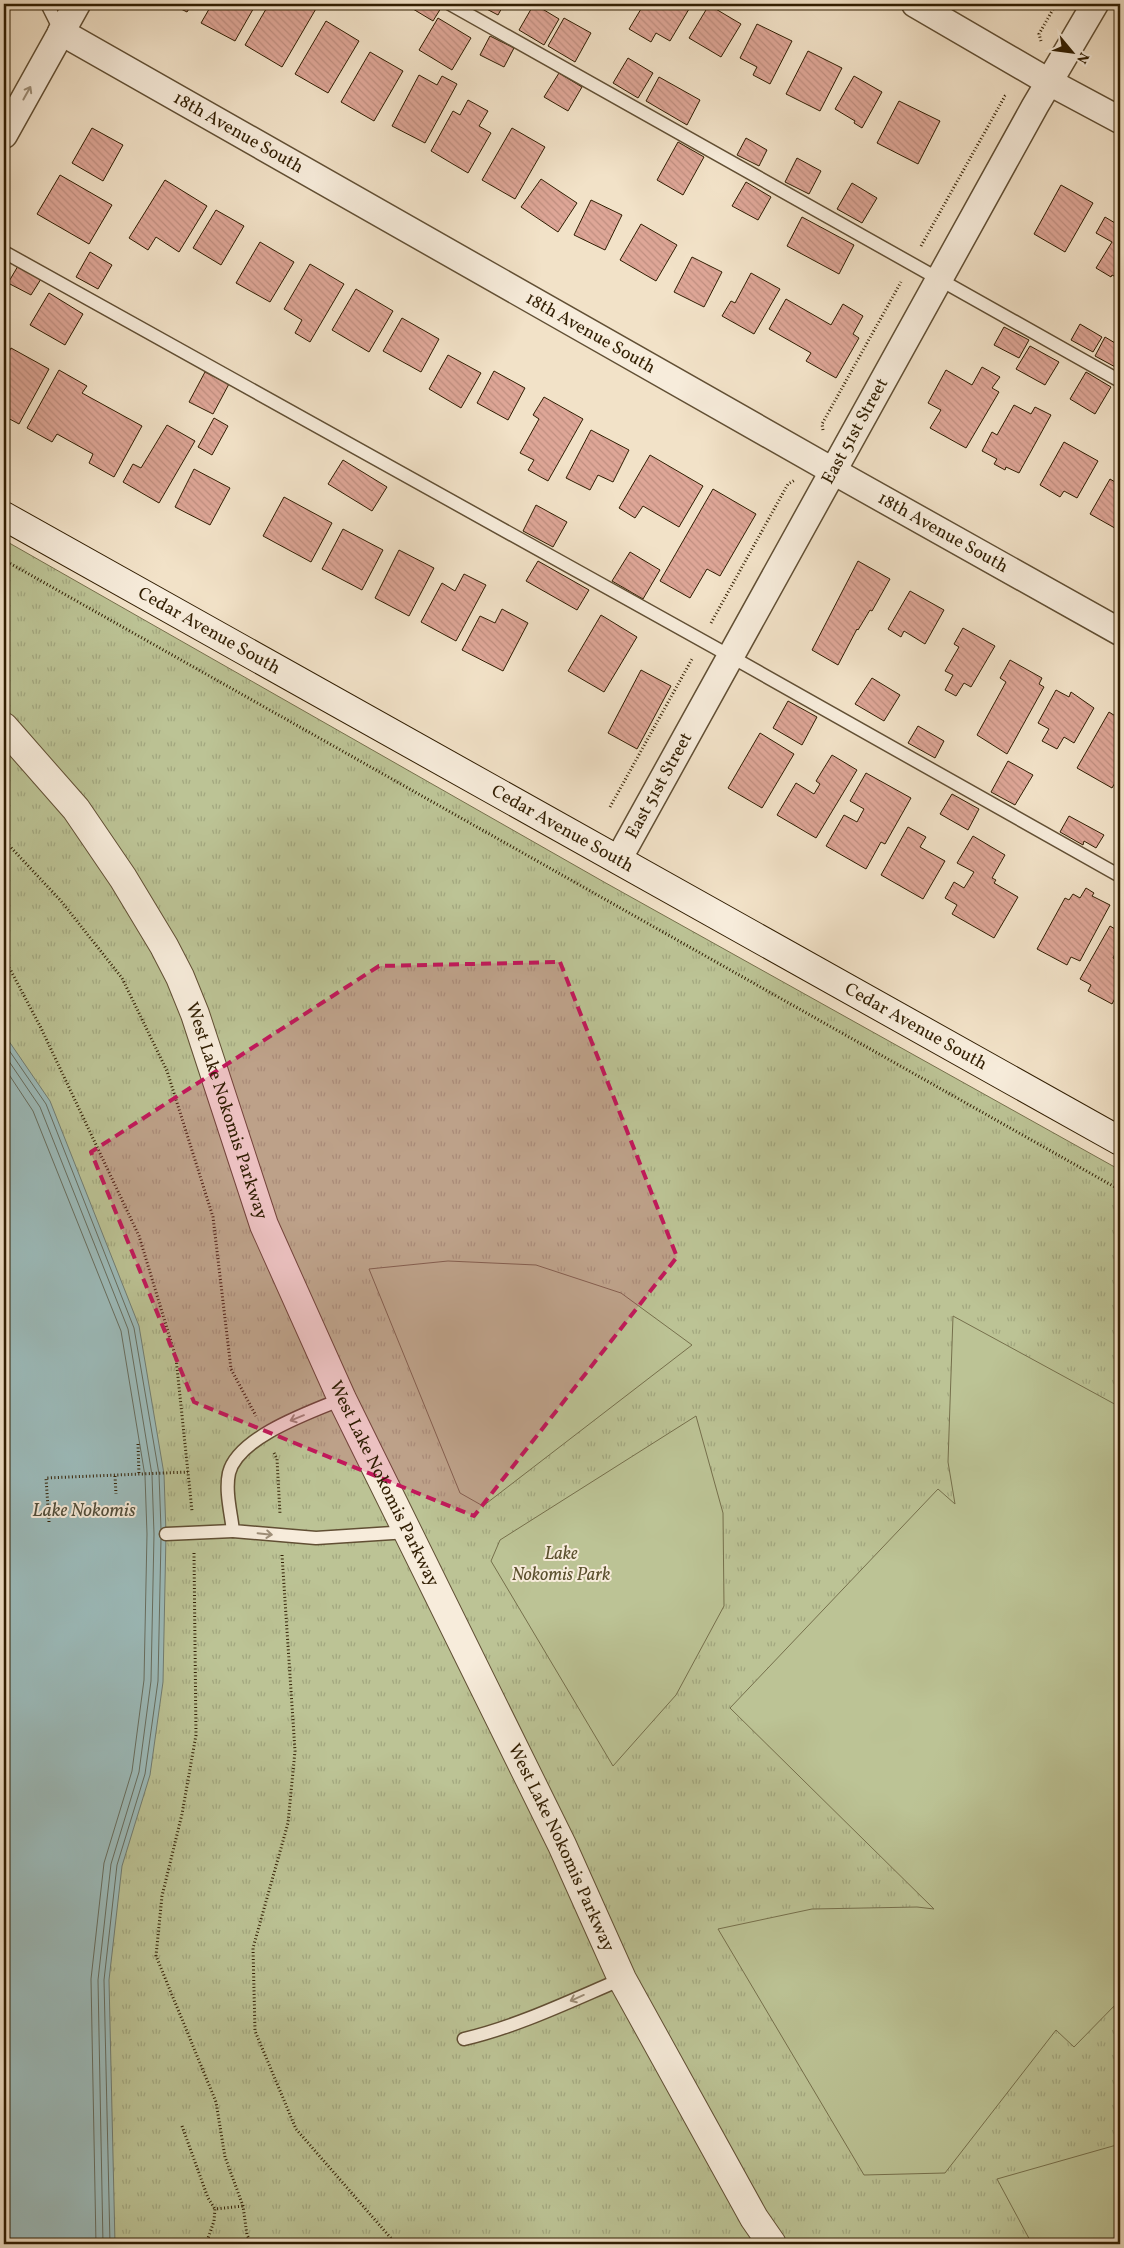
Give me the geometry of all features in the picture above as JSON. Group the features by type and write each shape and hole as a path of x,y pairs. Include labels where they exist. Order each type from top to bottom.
{"street":[{"path":"4,135 77,4"},
{"path":"915,4 1049,82 1120,120"},
{"name":"East 51st Street","path":"618,860 1049,82 1095,4"},
{"name":"18th Avenue South","path":"61,32 1120,632"},
{"name":"Cedar Avenue South","path":"4,516 1120,1141"},
{"name":"West Lake Nokomis Parkway","path":"4,727 76,810 95,836 147,915 168,953 195,1014 264,1225 342,1399 562,1845 622,1979 754,2218 772,2244"}],"lane":[{"path":"46,4 61,32"},
{"path":"450,4 1120,380"},
{"path":"4,252 730,656 1120,876"},
{"path":"233,1531 228,1484 234,1460 239,1453 285,1423 342,1399"},
{"path":"166,1534 233,1531 316,1538 408,1532"},
{"path":"464,2039 493,2032 526,2020 622,1979"}],"path":[{"path":"1041,42 1039,34 1056,4"},
{"path":"4,560 1120,1190"},
{"path":"4,963 10,969 41,1028 139,1236 176,1358 194,1532 196,1735 182,1814 162,1896 156,1956 216,2102 225,2157 243,2206 247,2235 252,2244"},
{"path":"138,1444 140,1474"},
{"path":"49,1522 46,1478 188,1472"},
{"path":"115,1476 116,1494"},
{"path":"182,2126 208,2198 215,2209 214,2221 206,2244"},
{"path":"215,2209 243,2206"}],"highlighted area":[{"path":"560,962 677,1257 474,1516 194,1402 91,1152 379,966"}],"green space":[{"name":"Lake Nokomis Park","path":"4,540 604,882 1120,1170 1120,2244 4,2244"},
{"path":"448,1261 536,1265 621,1293 692,1345 483,1506 460,1493 369,1269"},
{"path":"953,1316 1120,1407 1120,2000 1074,2047 1056,2030 945,2173 864,2175 718,1929 812,1909 917,1907 934,1909 730,1708 938,1489 955,1504 948,1462"},
{"path":"696,1416 723,1513 724,1606 676,1695 613,1766 491,1561 500,1540"},
{"path":"1120,2144 1120,2244 1032,2244 997,2179"}],"water":[{"name":"Lake Nokomis","path":"4,1034 50,1101 139,1326 164,1474 166,1534 163,1682 150,1775 122,1866 109,1980 115,2244 4,2244"}],"building":[{"path":"171,4 192,4 187,12"},
{"path":"212,4 256,4 235,41 201,23"},
{"path":"269,4 311,4 317,7 282,67 245,45"},
{"path":"416,4 434,4 441,8 433,21 413,9"},
{"path":"477,4 504,4 498,15"},
{"path":"534,4 559,19 544,45 519,30"},
{"path":"644,4 692,4 670,41 656,33 651,42 629,29"},
{"path":"709,5 741,24 721,57 689,38"},
{"path":"438,18 471,38 452,70 419,50"},
{"path":"564,18 591,33 575,62 548,46"},
{"path":"326,21 359,41 328,93 295,74"},
{"path":"757,24 792,41 770,84 753,75 757,67 740,58"},
{"path":"490,36 514,48 504,67 480,55"},
{"path":"808,51 842,68 820,111 786,94"},
{"path":"370,52 403,71 374,121 341,102"},
{"path":"628,58 653,73 638,98 613,83"},
{"path":"559,73 582,87 568,111 544,97"},
{"path":"419,75 437,85 442,76 457,84 425,143 392,126"},
{"path":"854,76 882,92 862,128 854,123 855,121 835,109"},
{"path":"659,77 700,100 687,125 646,101"},
{"path":"468,100 488,111 479,126 491,133 468,173 431,151 453,111 460,115"},
{"path":"899,101 940,121 918,164 877,143"},
{"path":"92,128 123,145 103,181 72,163"},
{"path":"512,128 545,147 515,199 482,180"},
{"path":"746,138 767,150 759,166 737,155"},
{"path":"678,142 704,157 683,195 657,180"},
{"path":"797,158 821,171 809,194 785,182"},
{"path":"60,175 112,205 89,244 37,214"},
{"path":"541,179 577,203 558,232 521,207"},
{"path":"165,180 207,206 179,252 156,237 148,250 129,238"},
{"path":"746,182 771,197 758,220 732,206"},
{"path":"852,183 877,198 862,223 837,209"},
{"path":"1061,185 1093,203 1065,252 1034,234"},
{"path":"591,200 622,215 605,250 574,235"},
{"path":"216,210 244,226 221,265 193,248"},
{"path":"802,217 854,245 839,274 787,246"},
{"path":"1105,217 1120,226 1120,279 1112,275 1111,277 1096,268 1112,242 1096,233"},
{"path":"641,224 677,245 656,281 620,260"},
{"path":"260,242 294,262 270,302 236,283"},
{"path":"90,252 112,265 98,289 76,277"},
{"path":"692,257 722,272 704,307 674,292"},
{"path":"310,264 344,284 310,342 295,333 302,320 284,309"},
{"path":"18,266 41,279 31,295 8,283"},
{"path":"751,273 780,289 754,334 722,316 731,301 735,303"},
{"path":"356,289 393,311 369,352 332,330"},
{"path":"49,293 83,314 65,345 30,325"},
{"path":"786,299 831,325 843,304 863,316 853,334 859,338 836,378 806,361 811,353 769,329"},
{"path":"402,318 439,339 421,372 383,351"},
{"path":"1080,324 1102,337 1093,352 1071,340"},
{"path":"1004,327 1029,340 1019,358 994,345"},
{"path":"1105,337 1120,346 1119,369 1095,356"},
{"path":"1030,346 1059,362 1045,385 1016,369"},
{"path":"11,348 49,369 19,424 4,416 4,361"},
{"path":"448,355 481,373 461,408 429,389"},
{"path":"982,367 1000,377 992,388 999,392 966,448 930,428 941,410 928,403 946,370 972,385"},
{"path":"59,370 87,386 82,393 142,426 114,477 89,463 93,454 57,434 52,442 27,428"},
{"path":"494,371 525,388 508,420 477,403"},
{"path":"205,372 229,384 213,414 189,402"},
{"path":"1086,372 1111,387 1095,414 1070,399"},
{"path":"544,397 583,419 548,481 528,470 534,460 520,453 539,419 533,415"},
{"path":"1014,405 1031,414 1035,407 1051,415 1019,473 1006,467 1005,470 994,464 997,459 982,451 992,432 997,435"},
{"path":"214,418 228,426 212,455 198,447"},
{"path":"167,425 195,441 159,503 123,482 133,464 141,468"},
{"path":"591,430 629,450 613,482 598,475 590,490 566,478"},
{"path":"1064,442 1098,461 1077,498 1064,491 1060,497 1040,485"},
{"path":"650,455 703,486 679,527 643,506 635,518 619,508"},
{"path":"343,460 387,487 372,511 328,484"},
{"path":"194,469 230,488 210,525 175,507"},
{"path":"1110,479 1120,485 1120,531 1090,514"},
{"path":"713,489 756,514 720,576 707,569 690,598 660,581"},
{"path":"284,497 332,523 311,562 263,536"},
{"path":"536,505 567,522 553,547 523,531"},
{"path":"343,529 383,550 362,590 322,569"},
{"path":"399,550 434,568 409,616 375,598"},
{"path":"630,552 660,570 643,599 612,581"},
{"path":"538,561 589,590 577,610 526,581"},
{"path":"858,561 890,579 872,611 870,610 857,629 838,665 812,650"},
{"path":"464,574 486,585 456,641 421,622 442,583 455,591"},
{"path":"910,591 944,610 925,644 904,631 901,637 888,629"},
{"path":"502,609 528,623 503,671 462,650 480,616 495,623"},
{"path":"601,615 637,637 604,692 568,671"},
{"path":"963,628 995,646 971,687 964,683 956,696 945,690 953,675 945,671 959,647 954,644"},
{"path":"1010,660 1042,678 1039,684 1044,687 1007,754 977,735 1006,682 1000,678"},
{"path":"641,670 671,686 637,749 608,733"},
{"path":"872,678 900,695 884,721 855,704"},
{"path":"1056,690 1069,697 1071,692 1094,708 1074,743 1064,737 1057,749 1042,741 1049,729 1038,723"},
{"path":"788,701 817,717 802,745 773,728"},
{"path":"1109,712 1120,719 1120,774 1112,788 1077,768"},
{"path":"918,726 944,741 935,758 908,743"},
{"path":"760,733 794,754 762,808 728,788"},
{"path":"832,755 857,770 816,838 777,815 796,783 814,794 820,784 816,781"},
{"path":"1008,761 1033,775 1015,805 991,792"},
{"path":"866,773 911,798 885,844 881,842 866,869 826,846 844,815 857,822 864,809 850,801"},
{"path":"952,794 979,809 968,830 940,814"},
{"path":"1069,816 1104,835 1096,848 1084,841 1083,845 1060,832"},
{"path":"908,827 926,837 920,847 945,861 923,899 881,875"},
{"path":"973,836 1005,855 992,878 996,880 994,883 1018,897 994,938 952,914 957,905 945,898 954,882 964,888 974,872 957,863"},
{"path":"1086,888 1094,893 1092,896 1110,905 1080,961 1071,957 1067,965 1037,949 1065,898 1069,900 1073,894 1080,898"},
{"path":"1110,926 1120,932 1120,944 1113,958 1120,962 1120,989 1112,1004 1088,991 1091,985 1080,979"}]}
